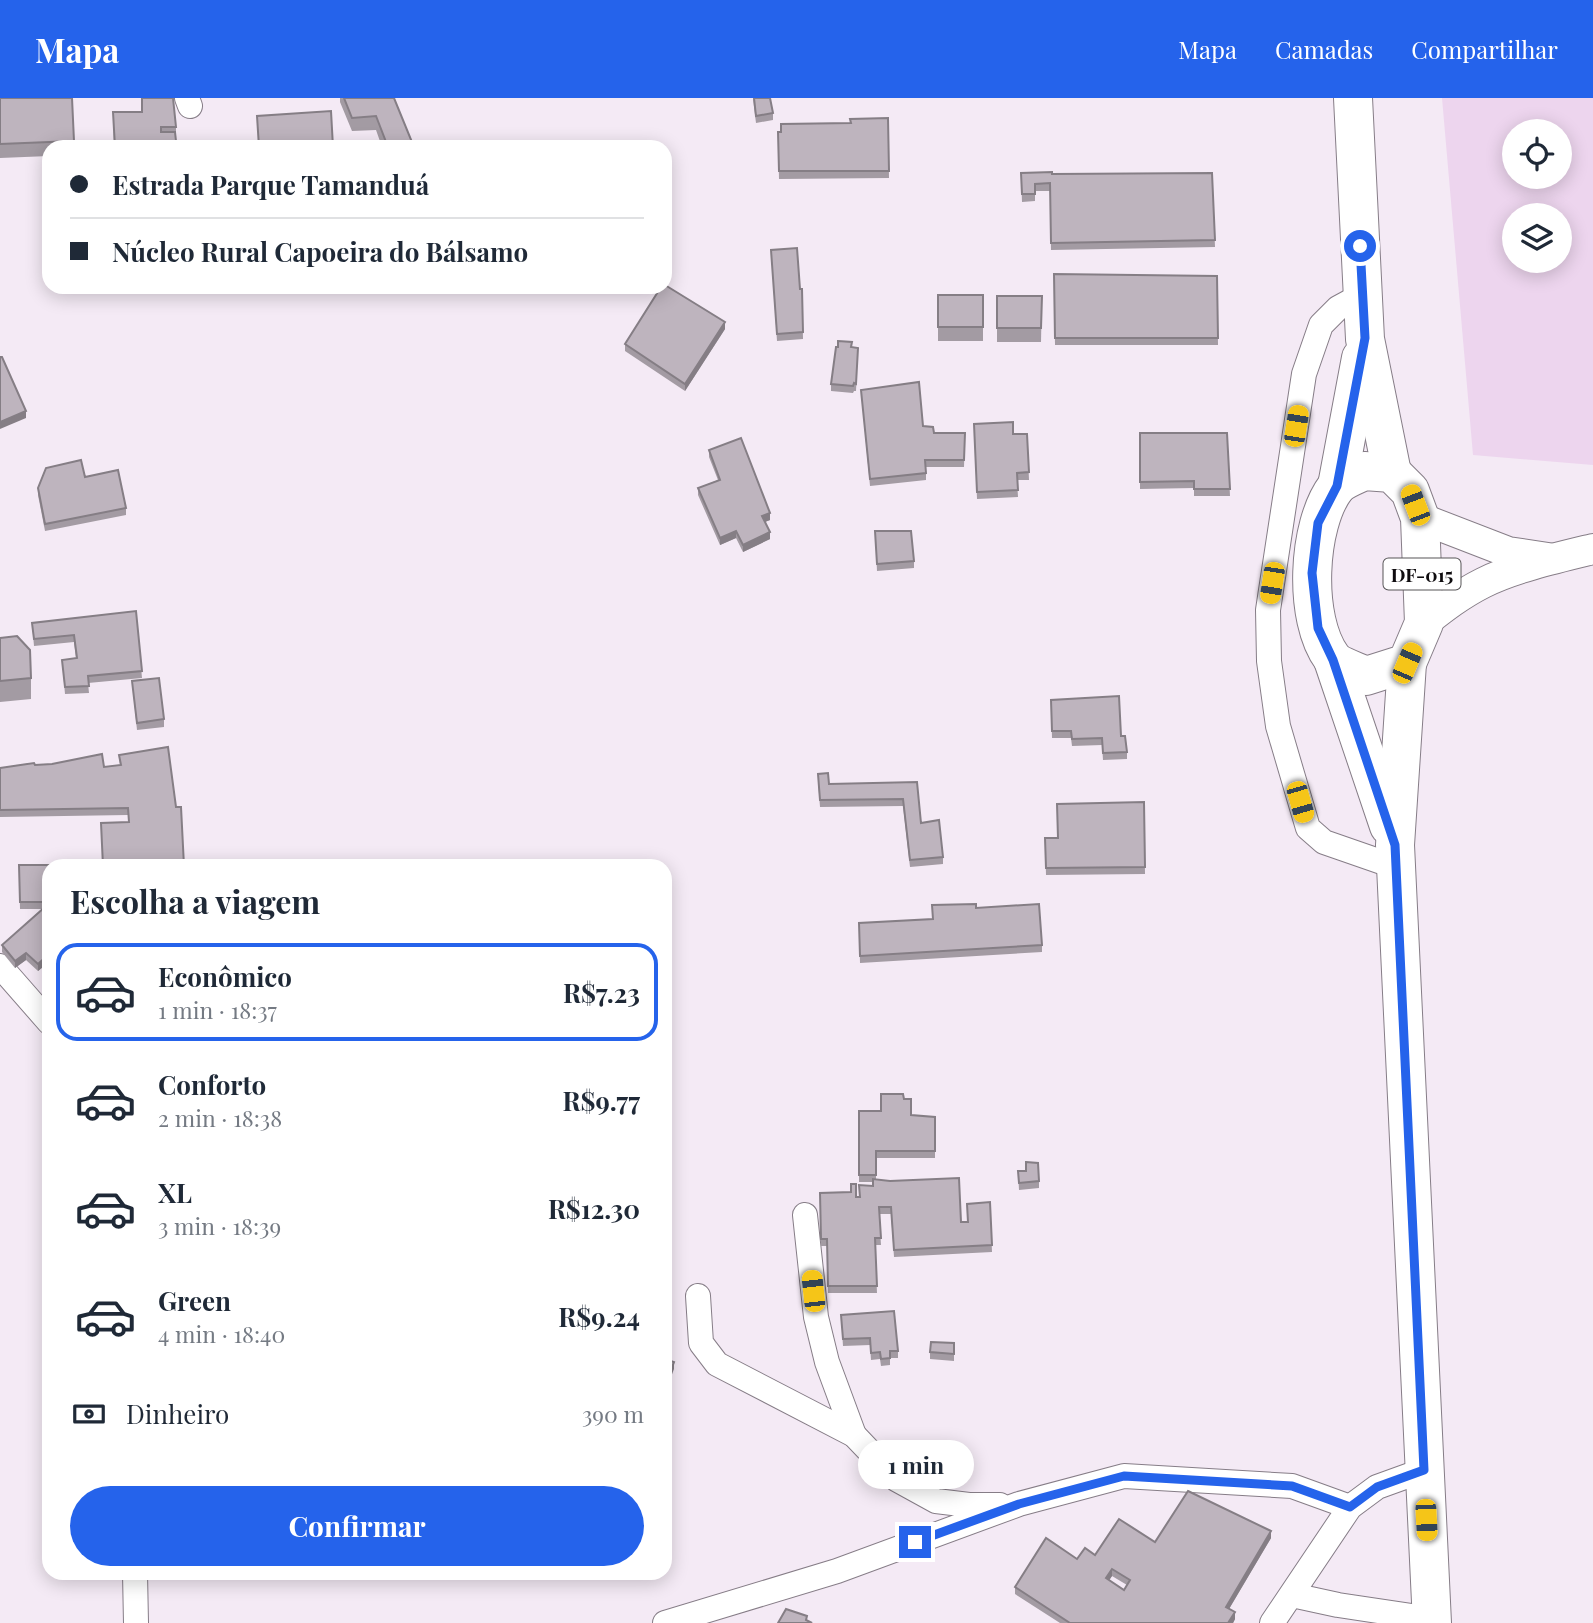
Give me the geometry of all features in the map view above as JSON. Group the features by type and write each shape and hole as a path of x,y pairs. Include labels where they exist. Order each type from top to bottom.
{"main road":[{"name":"DF-015","path":"1353,98 1365,338 1392,473 1410,491 1420,518 1424,623 1407,663 1396,856 1432,1621"},
{"name":"DF-015","path":"1365,338 1337,486 1318,523 1312,573 1318,628 1333,660 1396,856"},
{"path":"1337,486 1364,471 1392,473"},
{"path":"1333,660 1366,676 1407,663"}],"street":[{"path":"1362,295 1338,308 1321,325 1304,374 1268,610 1269,661 1278,726 1308,828 1324,842 1396,856"},
{"path":"1420,518 1508,552 1555,559"},
{"path":"1424,623 1452,600 1485,582 1555,559 1593,550"},
{"path":"0,966 42,1015"},
{"path":"805,1215 816,1317 827,1362 854,1435"},
{"path":"698,1296 701,1343 717,1364 854,1435 896,1479 936,1501 969,1505 1019,1504"},
{"path":"1272,1623 1350,1507 1377,1487 1424,1470"},
{"path":"665,1623 837,1571 1019,1504 1124,1476 1292,1486 1350,1507"},
{"path":"135,1580 136,1623"},
{"path":"1292,1595 1432,1621"}],"shaded area":[{"path":"1442,98 1593,98 1593,465 1473,455"}],"building":[{"path":"0,98 72,98 74,140 0,144"},
{"path":"142,98 173,98 176,127 161,127 161,132 175,132 176,140 115,140 113,112 142,112"},
{"path":"344,98 394,98 411,140 385,140 376,116 352,118"},
{"path":"754,98 770,98 773,113 756,116"},
{"path":"331,111 333,140 259,140 257,116"},
{"path":"888,118 889,171 779,171 778,132 781,132 781,124 851,123 850,119"},
{"path":"1021,173 1212,173 1215,240 1051,243 1050,183 1035,184 1035,194 1022,194"},
{"path":"797,248 803,332 777,334 771,250"},
{"path":"1054,274 1217,276 1218,338 1055,338"},
{"path":"672,289 725,322 685,384 625,344 657,294 672,294"},
{"path":"938,295 983,295 983,327 938,327"},
{"path":"997,296 1042,296 1041,328 997,328"},
{"path":"838,341 852,342 851,347 858,348 856,384 853,386 831,384"},
{"path":"0,357 26,411 0,422"},
{"path":"919,382 923,426 933,427 934,433 965,433 964,460 925,460 926,473 870,479 861,390"},
{"path":"1013,422 1013,434 1027,434 1029,472 1017,473 1018,490 977,492 974,424"},
{"path":"1140,433 1227,433 1230,489 1194,489 1194,481 1140,482"},
{"path":"741,438 770,513 762,516 770,532 743,545 736,531 720,538 698,488 720,480 709,450"},
{"path":"81,460 85,477 118,470 126,508 45,524 38,488 46,468"},
{"path":"875,531 911,531 914,561 877,564"},
{"path":"136,611 142,671 88,676 89,686 65,687 62,660 77,658 74,635 34,639 32,623"},
{"path":"17,636 30,650 31,678 0,681 0,638"},
{"path":"159,678 164,719 137,723 132,681"},
{"path":"1119,696 1121,736 1125,736 1127,752 1103,753 1102,738 1072,739 1071,731 1052,731 1051,700"},
{"path":"168,747 176,807 181,807 184,859 103,859 101,823 129,822 128,808 0,810 0,768 34,763 52,764 102,754 104,767 121,765 119,755"},
{"path":"828,773 829,784 917,782 921,823 939,820 943,857 910,860 903,799 820,800 818,774"},
{"path":"1144,802 1145,867 1046,868 1045,838 1058,838 1057,804"},
{"path":"19,865 42,865 42,902 20,902"},
{"path":"976,904 976,908 1039,904 1042,945 860,956 859,923 933,919 932,905"},
{"path":"42,910 42,960 38,964 26,953 15,961 2,945"},
{"path":"881,1094 903,1094 904,1099 911,1099 911,1115 935,1117 935,1151 876,1151 876,1175 859,1175 859,1111 881,1111"},
{"path":"1026,1162 1038,1163 1039,1181 1019,1183 1018,1171 1026,1171"},
{"path":"959,1178 961,1222 968,1222 967,1204 990,1202 992,1245 894,1250 891,1207 879,1207 881,1238 875,1238 877,1286 828,1286 827,1239 821,1239 820,1193 851,1192 851,1184 856,1184 856,1197 860,1197 859,1185 873,1186 873,1179 890,1181"},
{"path":"894,1311 898,1351 890,1351 890,1358 881,1359 880,1352 871,1353 870,1338 843,1339 841,1315"},
{"path":"931,1342 954,1343 954,1354 930,1352"},
{"path":"1188,1491 1271,1531 1226,1607 1235,1612 1228,1623 1070,1623 1015,1587 1046,1538 1077,1559 1085,1548 1095,1555 1119,1519 1155,1542","holes":["1112,1569 1130,1580 1124,1590 1106,1578"]},
{"path":"786,1609 807,1616 806,1620 812,1623 778,1623"}],"route":[{"path":"915,1542 1019,1504 1124,1476 1292,1486 1350,1507 1377,1487 1424,1470 1395,845 1333,660 1318,628 1312,573 1318,523 1337,486 1365,338 1360,246"}]}
